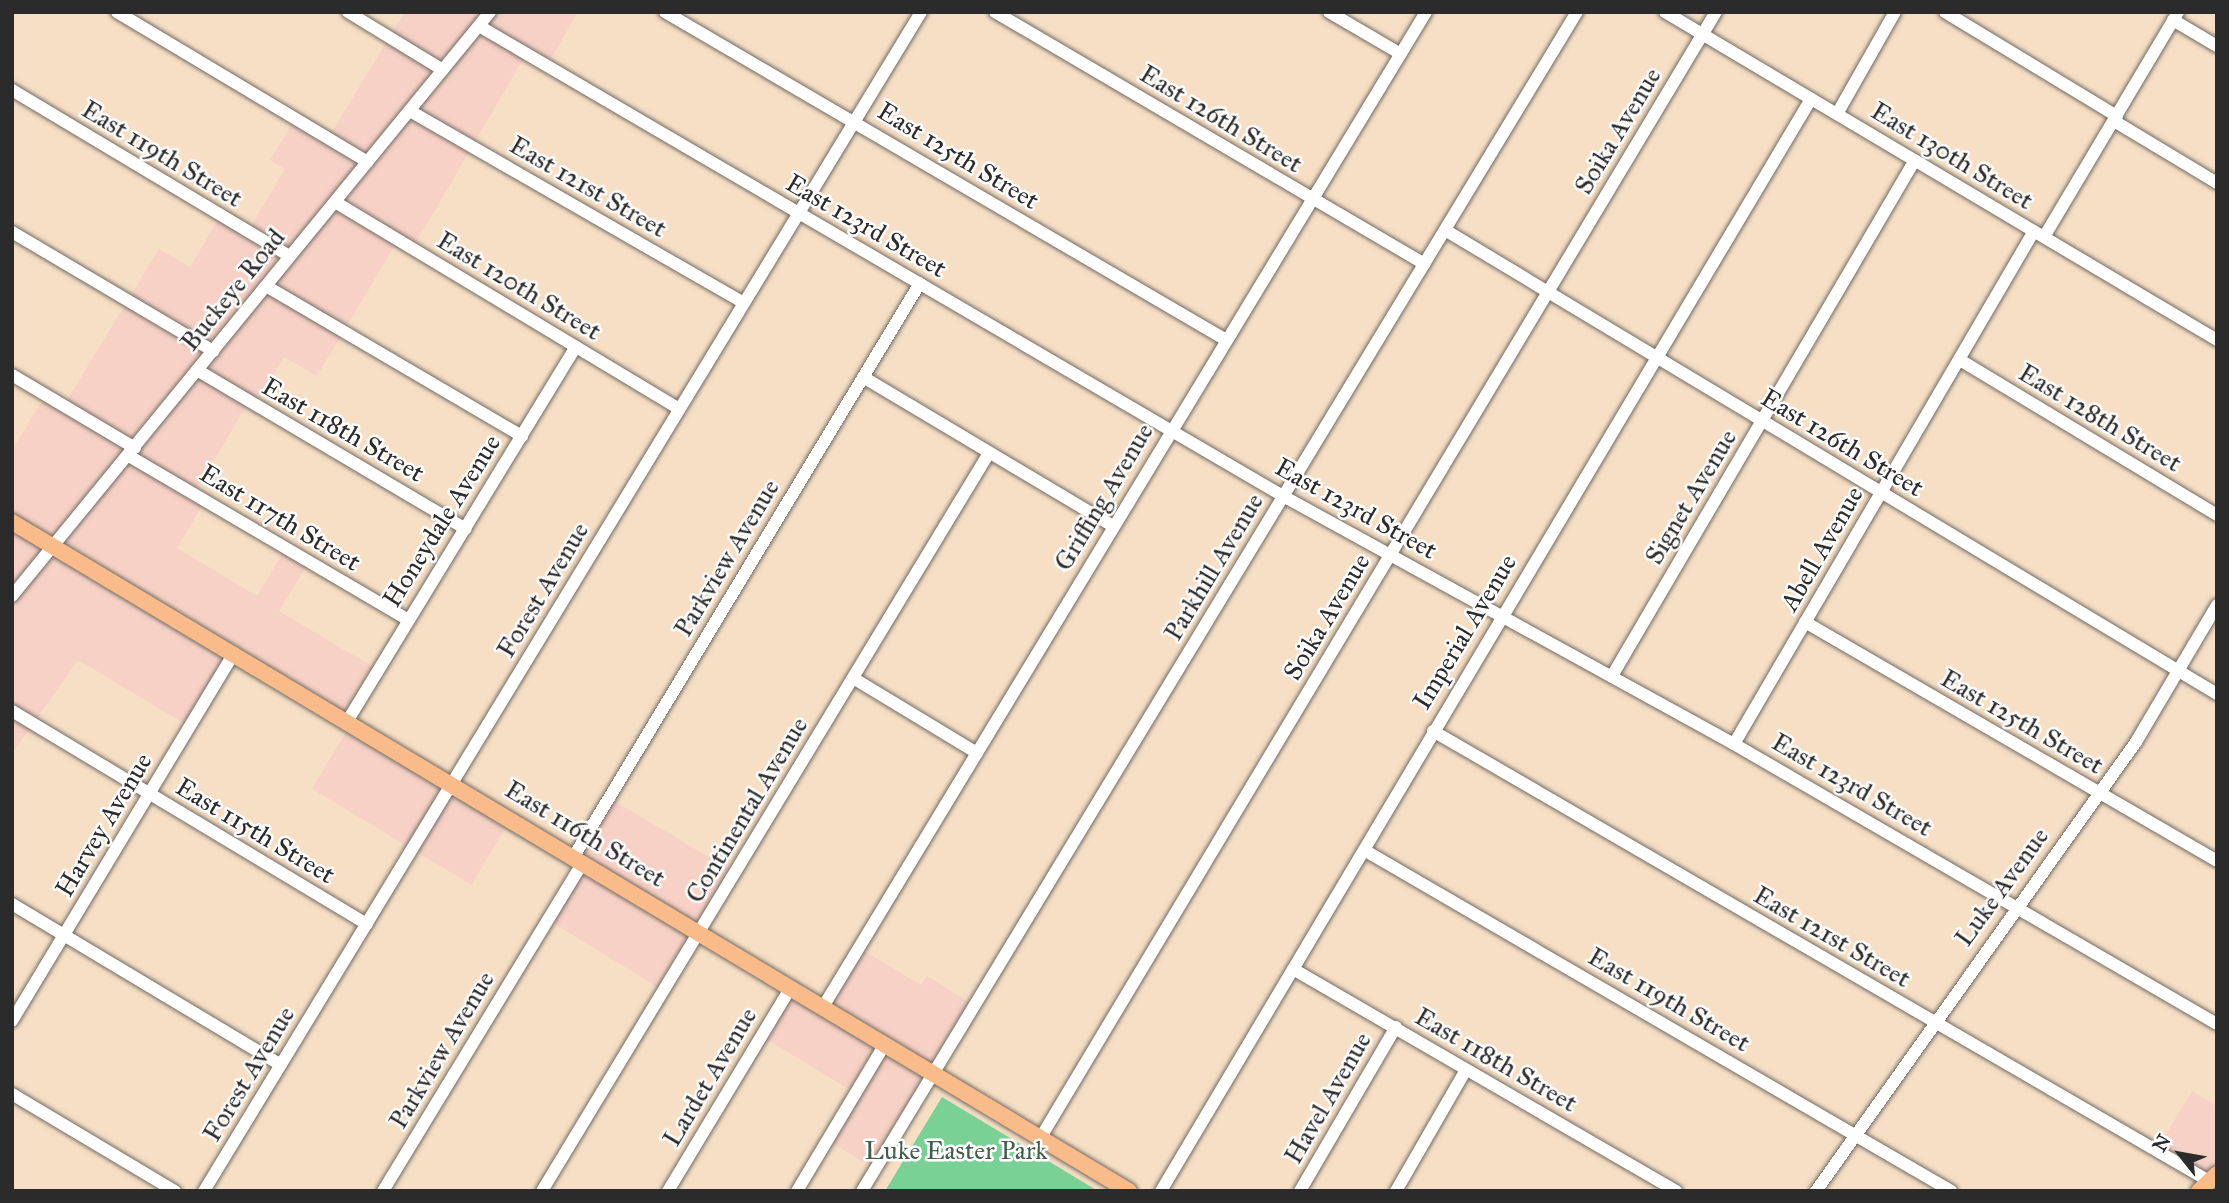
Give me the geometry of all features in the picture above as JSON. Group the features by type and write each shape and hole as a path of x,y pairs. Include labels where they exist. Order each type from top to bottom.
{"main road":[{"name":"East 116th Street","path":"12,522 348,720 1129,1191"}],"street":[{"path":"117,12 369,162"},
{"path":"348,12 443,70"},
{"name":"Buckeye Road","path":"12,596 490,12"},
{"name":"East 125th Street","path":"665,12 1226,340"},
{"name":"Forest Avenue","path":"204,1191 921,12"},
{"name":"East 126th Street","path":"995,12 1424,264"},
{"path":"1329,12 1401,54"},
{"name":"Griffing Avenue","path":"823,1007 1426,12"},
{"name":"Parkhill Avenue","path":"862,1191 1577,12"},
{"name":"East 130th Street","path":"1665,12 2217,340"},
{"name":"Soika Avenue","path":"1041,1137 1716,12"},
{"path":"1836,114 1895,12"},
{"path":"1945,12 2217,183"},
{"path":"2176,16 2217,46"},
{"name":"Abell Avenue","path":"1734,744 1960,360 2115,118 2176,16"},
{"name":"East 123rd Street","path":"479,26 1283,496 1734,744 2217,1024"},
{"name":"East 119th Street","path":"12,90 289,256"},
{"name":"Imperial Avenue","path":"1161,1191 1654,357 1811,99"},
{"name":"East 121st Street","path":"410,111 744,303"},
{"name":"Signet Avenue","path":"1612,676 1915,160"},
{"name":"East 120th Street","path":"335,202 679,409"},
{"name":"East 126th Street","path":"1445,230 2217,694"},
{"path":"12,232 213,351"},
{"name":"Parkview Avenue","path":"383,1191 920,283"},
{"path":"267,286 522,436"},
{"name":"Honeydale Avenue","path":"348,720 576,347"},
{"name":"East 128th Street","path":"1960,360 2217,514"},
{"name":"East 118th Street","path":"197,370 466,529"},
{"name":"East 117th Street","path":"12,375 132,452 408,620"},
{"path":"863,377 1113,526"},
{"name":"Continental Avenue","path":"542,1191 989,453"},
{"name":"Luke Avenue","path":"1816,1191 2098,792 2217,604"},
{"name":"East 125th Street","path":"1805,622 2217,861"},
{"name":"Harvey Avenue","path":"12,1021 234,653"},
{"path":"853,678 977,752"},
{"name":"East 115th Street","path":"12,711 367,924"},
{"name":"East 121st Street","path":"1433,731 2208,1182"},
{"name":"East 119th Street","path":"1364,850 1951,1191"},
{"path":"12,904 281,1065"},
{"name":"East 118th Street","path":"1293,969 1676,1191"},
{"name":"Lardet Avenue","path":"668,1191 791,987"},
{"name":"Havel Avenue","path":"1300,1191 1395,1027"},
{"path":"797,1191 885,1044"},
{"path":"1400,1189 1466,1070"},
{"path":"12,1094 175,1191"}],"shaded area":[{"path":"405,12 578,12 547,66 526,54 413,248 398,240 317,376 284,357 255,405 249,402 194,493 205,501 177,548 257,596 286,548 309,562 279,611 378,670 348,720 235,653 190,727 78,660 12,754 12,450 46,395 64,405 159,249 190,267 221,215 248,231 285,169 270,160 295,119 328,138"},
{"path":"352,722 511,818 471,885 312,789"},
{"path":"609,798 736,873 664,991 548,920 583,862 574,856"},
{"path":"859,948 921,985 927,976 974,1005 875,1169 827,1140 855,1093 761,1036 791,987 822,1006"},
{"path":"2192,1091 2217,1106 2217,1191 2199,1191 2209,1182 2156,1151"}],"green space":[{"name":"Luke Easter Park","path":"942,1097 1098,1191 885,1191"}]}
